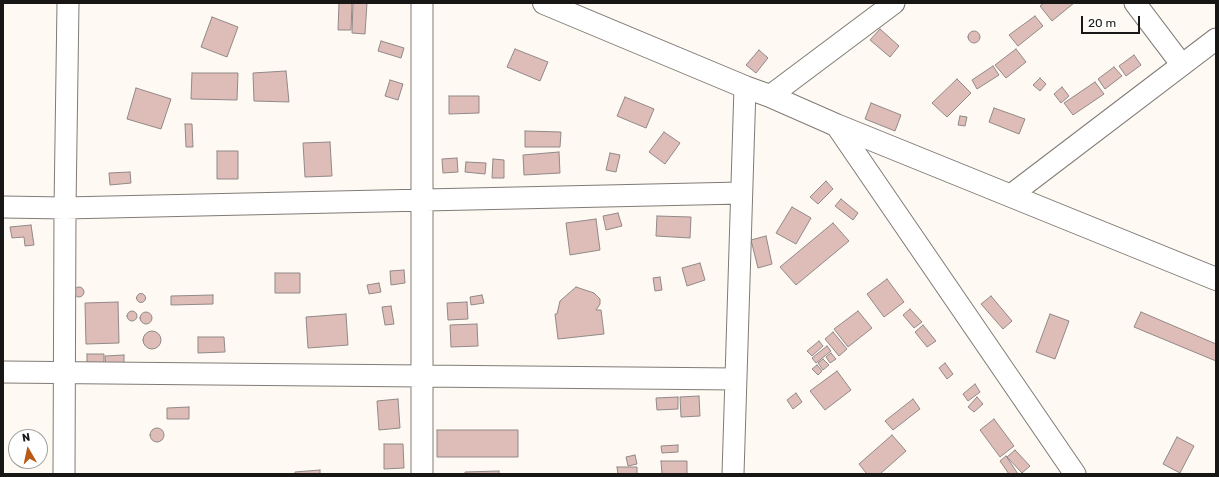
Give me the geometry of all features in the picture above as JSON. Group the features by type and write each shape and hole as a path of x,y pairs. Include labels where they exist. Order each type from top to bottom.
{"main road":[{"path":"544,3 770,96 836,125 1011,195 1216,280"}],"street":[{"path":"64,474 65,208 68,3"},
{"path":"422,3 422,474"},
{"path":"770,96 894,3"},
{"path":"1135,3 1182,65"},
{"path":"1011,195 1216,39"},
{"path":"733,474 745,87"},
{"path":"836,125 1075,474"},
{"path":"3,207 65,208 741,193"},
{"path":"3,372 736,379"}],"building":[{"path":"339,3 352,3 351,30 338,30"},
{"path":"353,3 367,3 365,34 352,33"},
{"path":"1044,3 1074,3 1052,21 1040,6"},
{"path":"1035,16 1043,26 1018,46 1009,35"},
{"path":"212,17 238,27 227,57 201,47"},
{"path":"880,29 899,46 890,57 870,40"},
{"path":"972,31 976,31 980,37 976,43 972,43 968,39 968,35"},
{"path":"381,41 404,48 401,58 378,51"},
{"path":"515,49 548,62 540,81 507,67"},
{"path":"1016,49 1026,62 1006,78 995,65"},
{"path":"759,50 768,58 756,73 746,65"},
{"path":"1134,55 1141,65 1126,76 1119,66"},
{"path":"993,66 999,75 977,89 972,80"},
{"path":"1114,67 1122,76 1105,89 1098,79"},
{"path":"286,71 289,102 254,101 253,73"},
{"path":"192,73 238,73 237,100 191,99"},
{"path":"1040,78 1046,84 1040,91 1033,85"},
{"path":"957,79 971,93 947,117 932,103"},
{"path":"390,80 403,84 398,100 385,96"},
{"path":"1095,82 1104,94 1073,115 1064,103"},
{"path":"1062,87 1069,96 1061,103 1054,94"},
{"path":"136,88 171,99 161,129 127,119"},
{"path":"449,96 479,96 479,113 449,114"},
{"path":"625,97 654,109 646,128 617,116"},
{"path":"871,103 901,115 895,131 865,119"},
{"path":"994,108 1025,119 1019,134 989,122"},
{"path":"960,116 967,117 965,126 958,125"},
{"path":"185,124 192,124 193,147 186,147"},
{"path":"525,131 561,132 560,147 525,147"},
{"path":"664,132 680,143 665,164 649,152"},
{"path":"330,142 332,176 305,177 303,143"},
{"path":"217,151 238,151 238,179 217,179"},
{"path":"559,152 560,173 524,175 523,155"},
{"path":"610,153 620,155 616,172 606,170"},
{"path":"457,158 458,172 443,173 442,159"},
{"path":"493,159 504,160 504,178 492,178"},
{"path":"466,162 486,163 485,174 465,172"},
{"path":"130,172 131,183 110,185 109,173"},
{"path":"826,181 833,189 818,204 810,197"},
{"path":"841,199 858,213 853,220 835,206"},
{"path":"792,207 811,218 796,244 776,233"},
{"path":"618,213 622,226 606,230 603,216"},
{"path":"657,216 691,217 690,238 656,236"},
{"path":"596,219 600,250 570,255 566,223"},
{"path":"833,223 849,241 796,285 780,267"},
{"path":"31,225 34,245 25,246 24,237 12,238 10,227"},
{"path":"766,236 772,264 758,268 751,240"},
{"path":"700,263 705,280 687,286 682,268"},
{"path":"404,270 405,283 391,285 390,271"},
{"path":"275,273 300,273 300,293 275,293"},
{"path":"660,277 662,290 655,291 653,278"},
{"path":"887,279 904,302 884,317 867,294"},
{"path":"379,283 381,292 369,294 367,285"},
{"path":"77,287 81,287 83,288 83,296 77,297 74,294 74,290"},
{"path":"576,287 594,293 600,299 600,304 596,310 601,310 604,334 558,339 555,314 557,314 560,301"},
{"path":"139,294 143,294 145,298 143,302 139,302 137,300 137,296"},
{"path":"213,295 213,304 171,305 171,296"},
{"path":"482,295 484,303 471,305 470,297"},
{"path":"991,296 1012,321 1003,329 981,304"},
{"path":"118,302 119,343 86,344 85,303"},
{"path":"467,302 468,319 448,320 447,303"},
{"path":"391,306 394,324 385,325 382,307"},
{"path":"910,309 922,322 914,328 903,315"},
{"path":"130,311 134,311 136,312 136,320 130,321 127,318 127,314"},
{"path":"858,311 872,328 848,347 834,329"},
{"path":"146,312 150,314 152,318 150,322 146,324 142,322 140,318 142,314"},
{"path":"1141,312 1216,344 1216,361 1134,327"},
{"path":"346,314 348,345 308,348 306,317"},
{"path":"1050,314 1069,321 1055,359 1036,352"},
{"path":"477,324 478,346 451,347 450,325"},
{"path":"923,325 936,341 927,347 915,332"},
{"path":"148,331 156,331 161,336 159,347 156,349 148,349 143,344 143,336"},
{"path":"833,332 847,349 839,356 825,339"},
{"path":"198,337 224,337 225,352 198,353"},
{"path":"819,341 823,346 812,356 807,351"},
{"path":"827,346 831,351 816,363 812,358"},
{"path":"831,353 836,359 830,363 826,357"},
{"path":"87,354 104,354 104,365 87,365"},
{"path":"124,355 124,367 106,367 105,356"},
{"path":"823,359 829,365 823,370 818,363"},
{"path":"945,363 953,374 947,379 939,368"},
{"path":"817,365 822,371 818,375 812,369"},
{"path":"837,371 851,390 825,410 810,391"},
{"path":"975,384 980,392 968,401 963,394"},
{"path":"796,393 802,402 793,409 787,400"},
{"path":"699,396 700,416 681,417 680,397"},
{"path":"678,397 678,409 657,410 656,398"},
{"path":"977,397 983,404 974,412 968,407"},
{"path":"398,399 400,428 379,430 377,401"},
{"path":"913,399 920,409 893,430 885,421"},
{"path":"189,407 189,419 167,419 167,408"},
{"path":"994,419 1014,446 1000,457 980,430"},
{"path":"154,428 160,428 164,432 164,438 160,442 154,442 150,438 150,432"},
{"path":"437,430 518,430 518,457 437,457"},
{"path":"892,435 906,451 880,474 867,474 859,464"},
{"path":"1177,437 1194,446 1180,473 1163,464"},
{"path":"384,444 403,444 404,468 384,469"},
{"path":"678,445 678,452 662,453 661,446"},
{"path":"1015,450 1030,466 1022,473 1007,457"},
{"path":"635,455 637,464 628,466 626,457"},
{"path":"1006,456 1018,474 1009,474 1000,461"},
{"path":"661,461 687,461 687,474 662,474"},
{"path":"617,467 637,467 637,474 618,474"},
{"path":"320,470 320,474 295,474 295,472"},
{"path":"499,471 499,474 465,474 465,472"}]}
